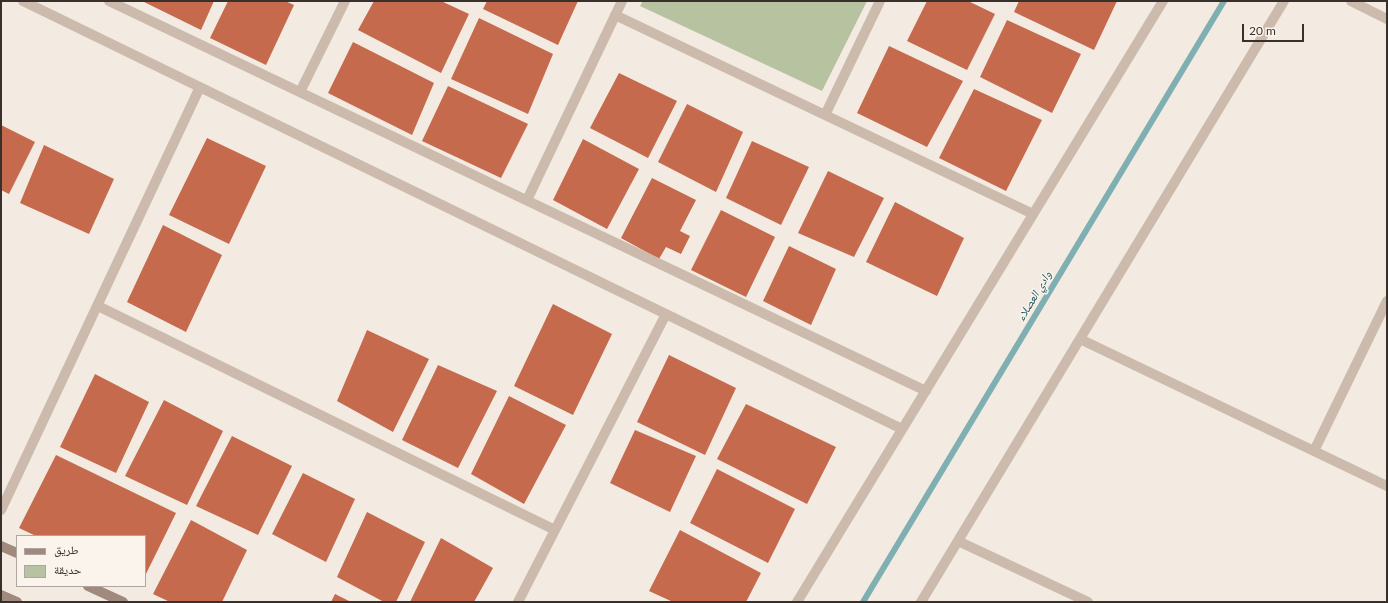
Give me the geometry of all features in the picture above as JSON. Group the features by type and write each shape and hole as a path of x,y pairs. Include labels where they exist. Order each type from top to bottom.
{"main road":[{"path":"1,546 16,553"},
{"path":"90,587 123,602"},
{"path":"1,595 17,602"}],"street":[{"path":"23,1 902,429"},
{"path":"109,1 926,390"},
{"path":"300,92 344,1"},
{"path":"527,200 622,1"},
{"path":"825,115 880,1"},
{"path":"797,602 1163,1"},
{"path":"921,602 1284,1"},
{"path":"1351,1 1387,19"},
{"path":"615,15 1033,214"},
{"path":"1,510 200,87"},
{"path":"1314,451 1387,301"},
{"path":"98,306 555,530"},
{"path":"518,602 666,314"},
{"path":"1080,339 1387,486"},
{"path":"958,541 1088,602"}],"green space":[{"path":"643,1 867,1 822,91 640,6"}],"building":[{"path":"142,1 214,1 201,30"},
{"path":"228,1 285,1 294,5 266,65 210,38"},
{"path":"374,1 441,1 469,14 441,73 358,30"},
{"path":"487,1 578,1 558,45 483,9"},
{"path":"927,1 968,1 995,14 967,70 907,41"},
{"path":"1019,1 1117,1 1094,50 1014,12"},
{"path":"479,18 553,54 528,114 451,79"},
{"path":"1007,20 1081,54 1052,113 980,77"},
{"path":"353,42 434,83 412,135 328,93"},
{"path":"889,46 963,81 927,147 857,113"},
{"path":"619,73 677,101 648,158 590,128"},
{"path":"448,86 528,124 501,178 422,141"},
{"path":"974,89 1042,120 1006,191 939,158"},
{"path":"687,104 743,132 716,192 658,162"},
{"path":"1,125 35,142 9,194 1,190"},
{"path":"207,138 266,166 229,244 169,215"},
{"path":"583,139 639,169 607,229 553,200"},
{"path":"752,141 809,167 781,225 726,198"},
{"path":"44,145 114,179 89,234 20,203"},
{"path":"828,171 884,198 854,257 798,233"},
{"path":"652,178 696,200 680,231 690,236 681,254 666,247 659,259 621,238"},
{"path":"895,202 964,238 937,296 866,262"},
{"path":"721,210 775,237 746,297 691,270"},
{"path":"163,225 222,255 186,332 127,302"},
{"path":"789,246 836,269 811,325 763,301"},
{"path":"553,304 612,334 573,415 514,386"},
{"path":"367,330 429,359 393,432 337,401"},
{"path":"669,355 736,388 705,455 637,422"},
{"path":"438,365 497,391 458,468 402,440"},
{"path":"95,374 149,402 116,473 60,447"},
{"path":"509,396 566,425 524,504 471,474"},
{"path":"164,400 223,431 187,505 125,476"},
{"path":"746,404 836,447 807,504 717,459"},
{"path":"635,430 696,456 670,512 610,483"},
{"path":"232,436 292,466 258,535 196,506"},
{"path":"56,455 176,513 146,574 146,535 34,535 19,528"},
{"path":"717,469 795,509 768,563 690,523"},
{"path":"303,473 355,499 326,562 272,534"},
{"path":"367,512 425,542 396,602 384,602 337,577"},
{"path":"191,520 247,550 222,602 170,602 153,594"},
{"path":"680,530 761,573 746,602 673,602 649,591"},
{"path":"441,538 493,568 474,602 410,602"},
{"path":"335,594 351,602 331,602"}],"waterway":[{"name":"وادي العصلاء","path":"863,602 1224,1"}]}
